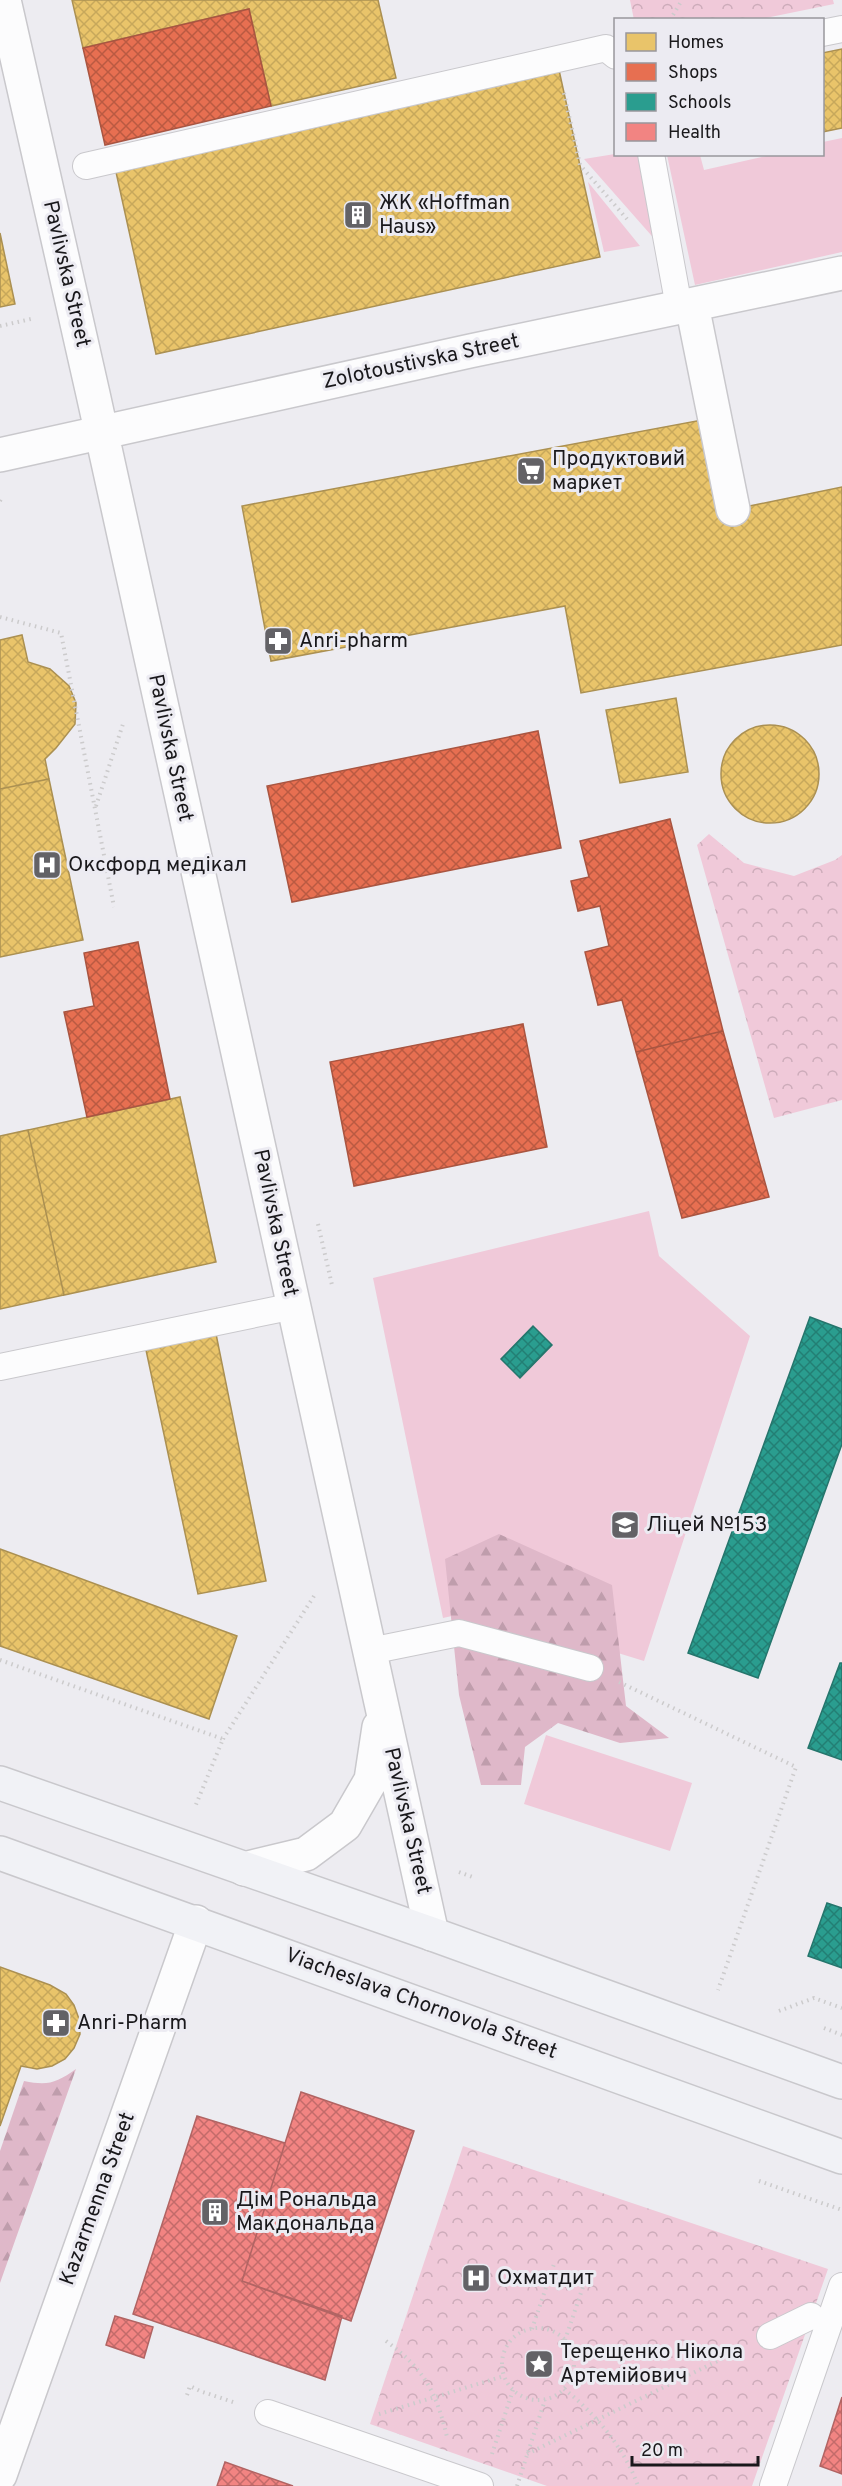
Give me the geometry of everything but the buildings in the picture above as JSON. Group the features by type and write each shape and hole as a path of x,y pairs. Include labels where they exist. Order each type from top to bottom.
{"main road":[{"path":"0,1782 432,1934 842,2082"},
{"name":"Viacheslava Chornovola Street","path":"0,1853 842,2157"}],"street":[{"name":"Pavlivska Street","path":"4,0 6,36 101,433 432,1934"},
{"name":"Zolotoustivska Street","path":"0,455 842,273"},
{"path":"686,306 733,509"},
{"name":"Pavlivska Street","path":"244,1869 306,1854 345,1826 371,1780 382,1708"},
{"name":"Kazarmenna Street","path":"0,2475 196,1922"}],"lane":[{"path":"824,33 842,29"},
{"path":"86,166 606,48 614,55"},
{"path":"651,156 686,306"},
{"path":"0,1367 294,1306"},
{"path":"370,1651 459,1632 590,1668"},
{"path":"773,2486 842,2286"},
{"path":"770,2336 811,2316"},
{"path":"268,2413 453,2476 485,2475"}],"path":[{"path":"671,18 682,0"},
{"path":"556,59 580,165"},
{"path":"0,326 31,319"},
{"path":"0,617 61,633 114,907"},
{"path":"95,808 123,724"},
{"path":"318,1224 332,1287"},
{"path":"195,1807 223,1739 314,1596"},
{"path":"0,1660 223,1739"},
{"path":"590,1668 796,1767 718,1990"},
{"path":"779,2011 814,1998 842,2008"},
{"path":"824,2028 842,2035"},
{"path":"759,2181 842,2210"},
{"path":"532,2329 554,2264"},
{"path":"565,2340 587,2275"},
{"path":"532,2329 549,2330 565,2340 571,2349 574,2361 573,2373 564,2389 545,2400 526,2399 513,2391 504,2376 503,2356 509,2343 517,2335 532,2329"},
{"path":"527,2454 770,2336"},
{"path":"386,2341 409,2358 422,2374 434,2396 448,2442 453,2476"},
{"path":"369,2418 504,2376"},
{"path":"187,2395 190,2386 200,2391"},
{"path":"564,2389 597,2419 632,2469 638,2486"},
{"path":"485,2475 513,2391"},
{"path":"517,2486 545,2400"}],"green space":[{"path":"630,0 833,0 834,4 766,18 634,18"},
{"path":"842,138 842,252 695,285 667,156 700,156 704,170 767,156 824,156 824,142"},
{"path":"614,154 614,156 645,156 658,243 584,159"},
{"path":"588,182 640,246 604,252"},
{"path":"709,834 744,863 794,876 842,855 842,1100 774,1118 697,845"},
{"path":"649,1211 659,1256 750,1336 644,1661 478,1610 443,1618 373,1278"},
{"path":"499,1534 612,1585 626,1706 669,1738 620,1743 558,1723 525,1747 521,1785 481,1785 459,1695 445,1559"},
{"path":"546,1735 692,1783 670,1851 524,1804"},
{"path":"76,2069 0,2283 0,2151 24,2081 52,2082"},
{"path":"463,2146 828,2269 752,2486 547,2486 370,2424"}],"place":[{"name":"ЖК «Hoffman Haus»","path":"358,215"},
{"name":"Продуктовий маркет","path":"531,471"},
{"name":"Anri-pharm","path":"278,641"},
{"name":"Оксфорд медікал","path":"47,865"},
{"name":"Ліцей №153","path":"625,1525"},
{"name":"Anri-Pharm","path":"56,2023"},
{"name":"Дім Рональда Макдональда","path":"215,2212"},
{"name":"Охматдит","path":"476,2278"},
{"name":"Терещенко Нікола Артемійович","path":"539,2364"}]}
